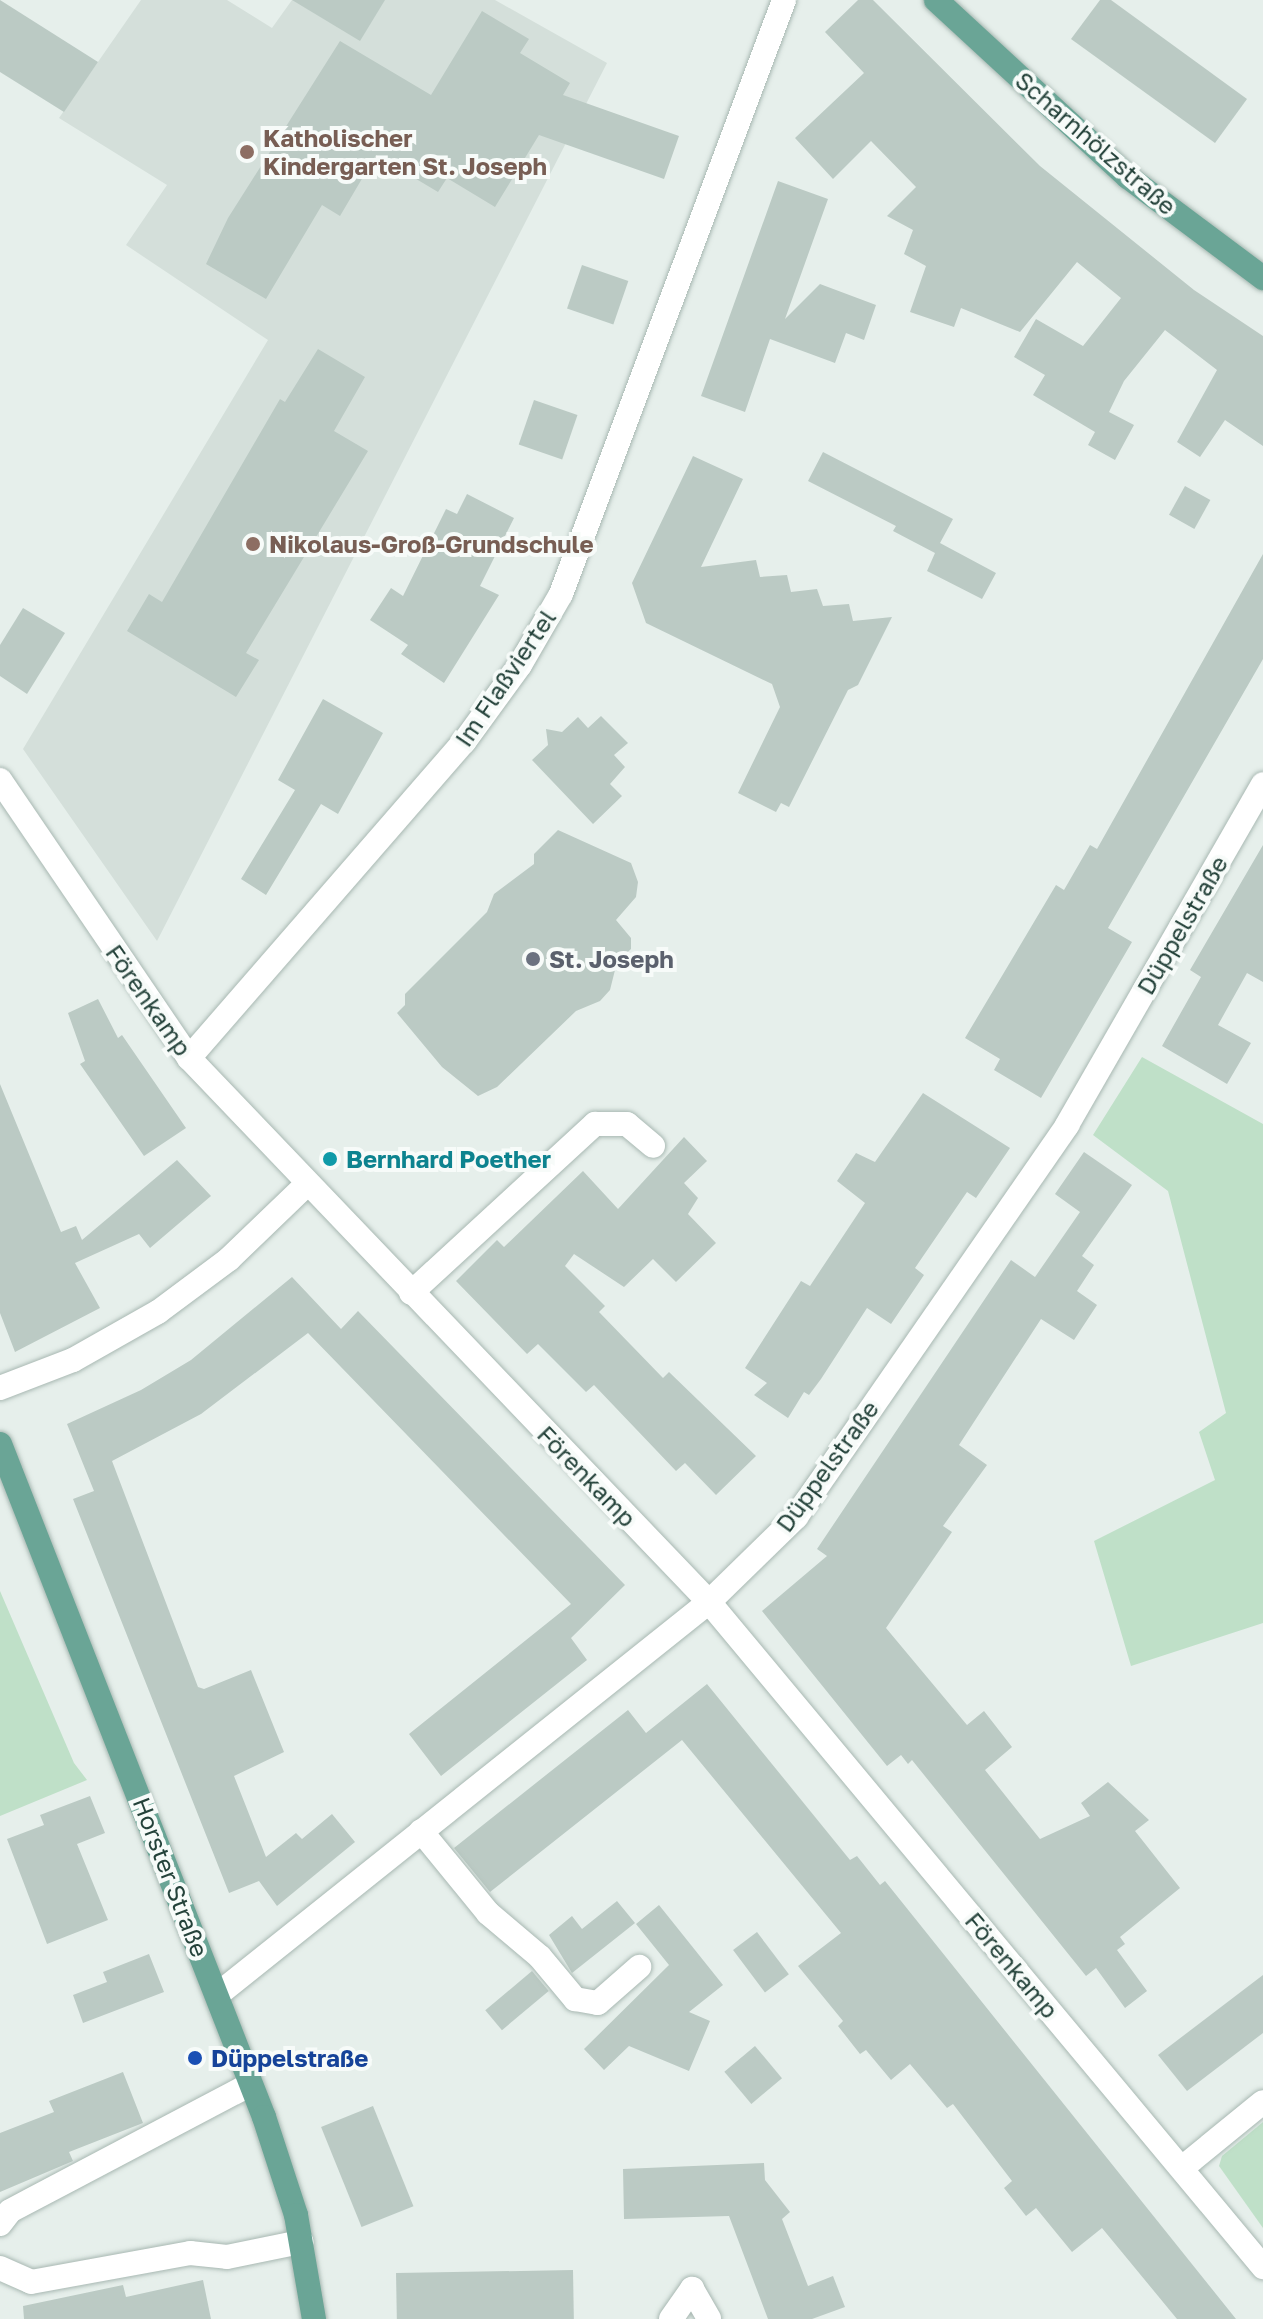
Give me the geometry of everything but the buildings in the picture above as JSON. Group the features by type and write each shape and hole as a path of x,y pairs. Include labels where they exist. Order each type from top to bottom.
{"main road":[{"name":"Scharnhölzstraße","path":"936,0 1128,177 1263,278"},
{"name":"Horster Straße","path":"0,1444 251,2084 301,2242 314,2319"}],"street":[{"name":"Im Flaßviertel","path":"189,1058 464,742 520,665 561,594 784,0"},
{"name":"Förenkamp","path":"0,780 189,1058 709,1602 1263,2267"},
{"name":"Düppelstraße","path":"217,1995 709,1602 796,1517 1067,1125 1263,784"},
{"path":"411,1293 595,1124 627,1124 653,1146"},
{"path":"0,1388 73,1360 158,1312 229,1259 310,1188"},
{"path":"421,1831 488,1913 540,1957 575,1999 598,2003 639,1967"},
{"path":"0,2224 10,2211 251,2084"},
{"path":"1182,2168 1263,2102"},
{"path":"0,2268 31,2282 190,2253 227,2257 301,2242"},
{"path":"671,2319 692,2289 709,2319"}],"shaded area":[{"name":"Nikolaus-Groß-Grundschule","path":"141,0 227,0 272,28 292,0 495,0 607,63 157,941 23,749 268,340 126,245 167,185 59,118"}],"green space":[{"path":"1142,1057 1263,1124 1263,1623 1131,1666 1094,1541 1215,1480 1199,1432 1226,1413 1168,1191 1093,1135"},
{"path":"0,1591 74,1763 87,1780 0,1816"},
{"path":"1263,2122 1263,2228 1219,2166 1222,2156"}],"place":[{"name":"Katholischer Kindergarten St. Joseph","path":"247,152"},
{"name":"Nikolaus-Groß-Grundschule","path":"253,544"},
{"name":"St. Joseph","path":"533,959"},
{"name":"Bernhard Poether","path":"330,1159"},
{"name":"Düppelstraße","path":"195,2058"}]}
